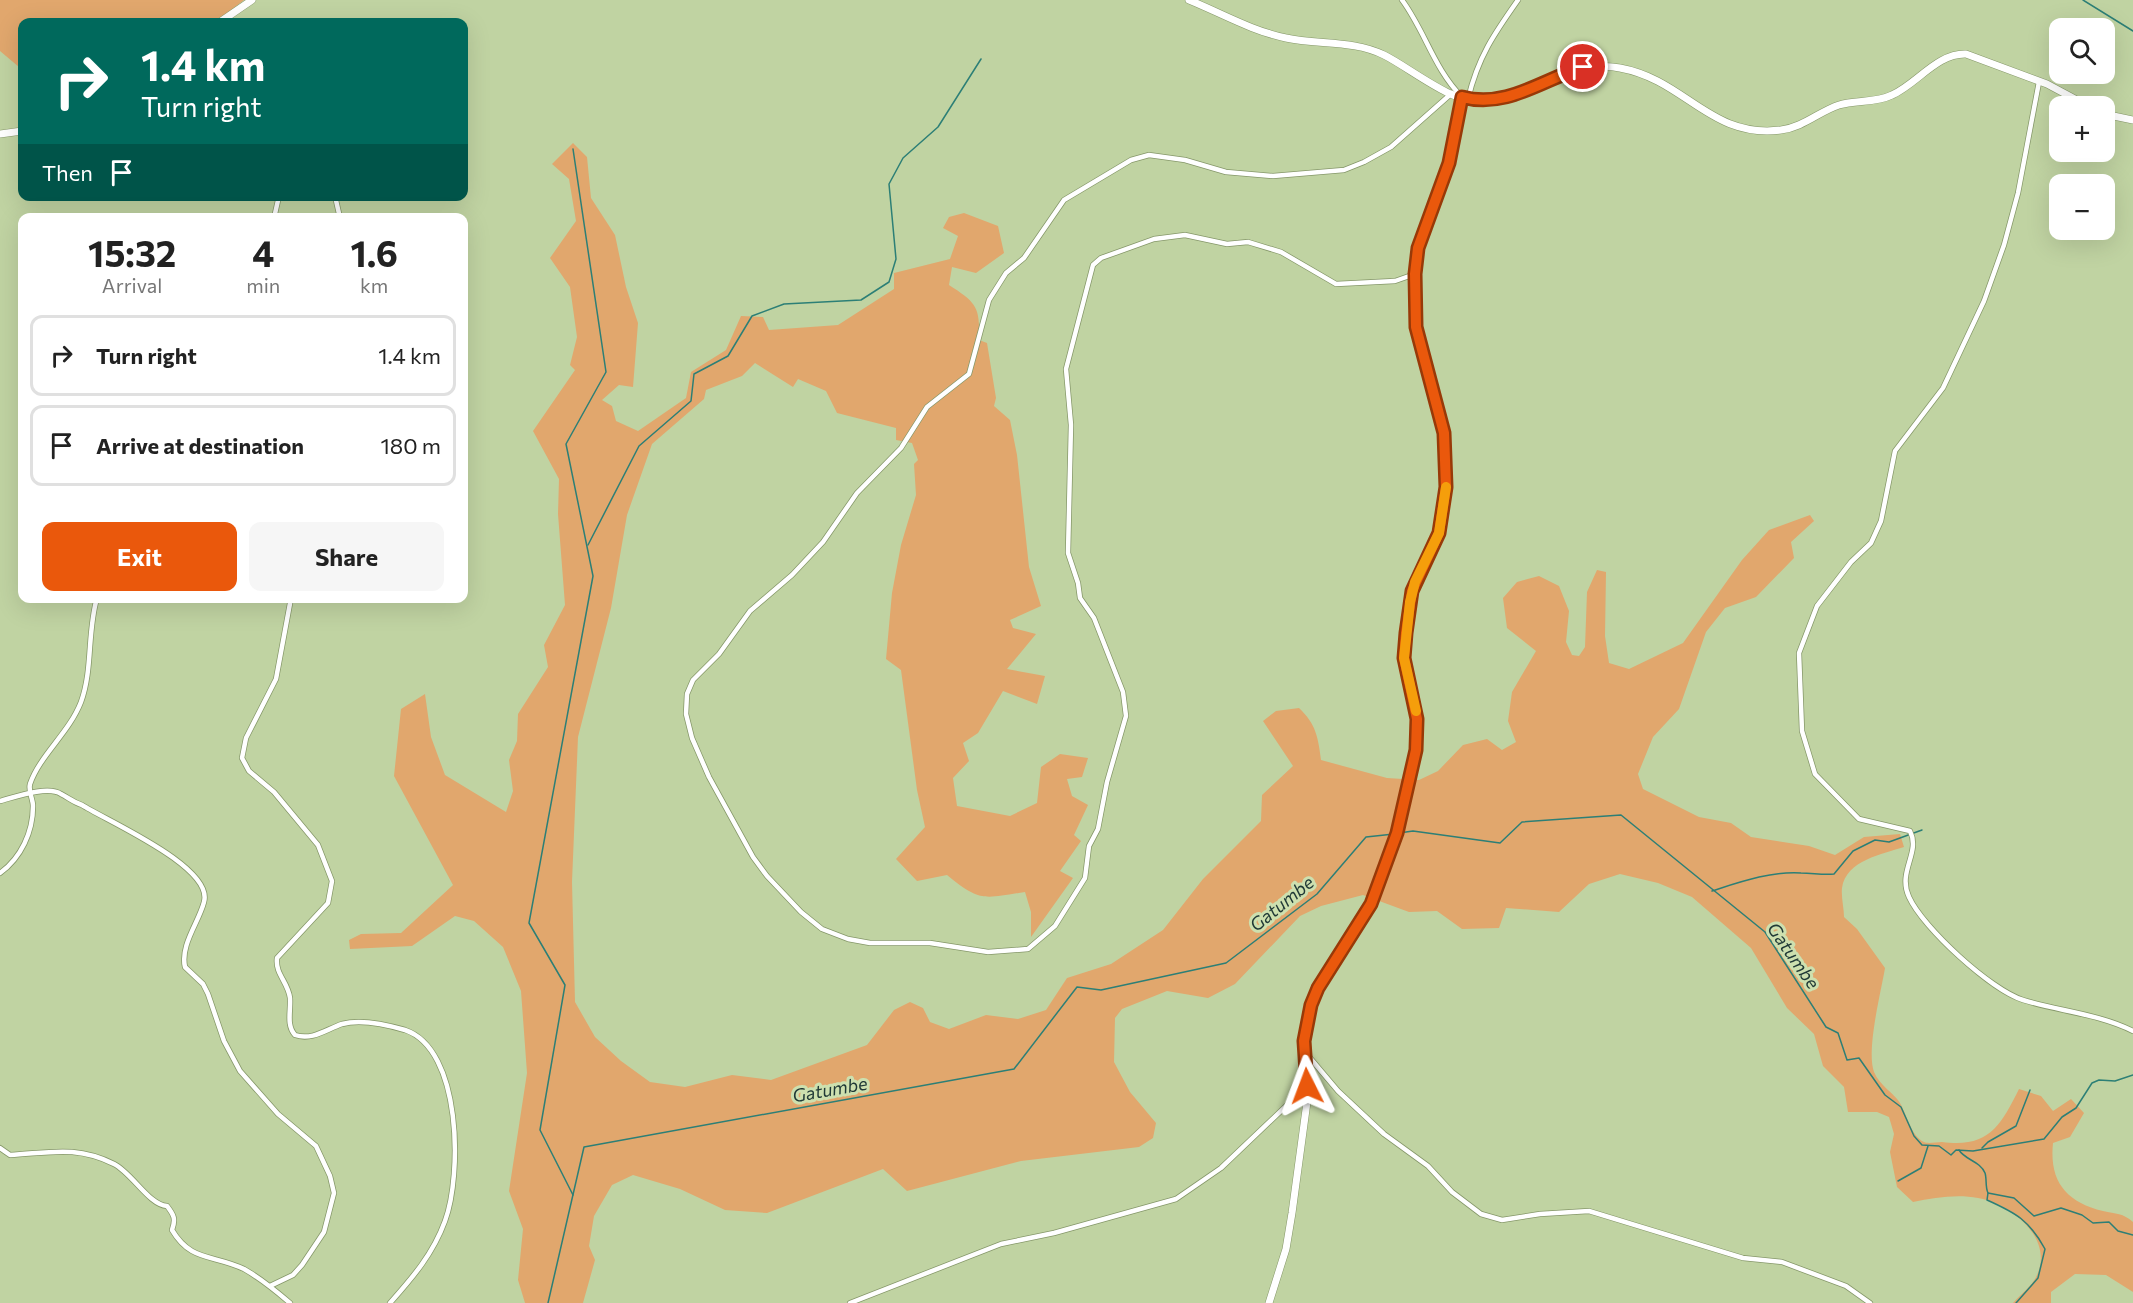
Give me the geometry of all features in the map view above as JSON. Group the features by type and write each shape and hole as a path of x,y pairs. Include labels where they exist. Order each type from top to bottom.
{"main road":[{"path":"226,18 252,0"},
{"path":"1189,0 1272,35 1308,43 1372,50 1452,93 1481,102 1522,93 1583,67 1610,66 1651,77 1668,85 1720,122 1762,130 1797,126 1837,106 1889,97 1906,88 1941,60 1958,54 1966,54 2039,82 2068,96"},
{"path":"1269,1303 1289,1235 1307,1086 1305,1030 1311,1005 1318,988 1371,904 1397,833 1416,750 1417,719 1404,658 1406,633 1412,591 1439,533 1446,487 1444,433 1416,327 1415,274 1418,248 1449,163 1465,98"},
{"path":"2115,116 2133,120"},
{"path":"0,134 18,131"}],"street":[{"path":"1402,0 1419,26 1444,77 1465,98 1487,44 1518,0"},
{"path":"2039,82 2018,193 2004,246 1984,301 1948,380 1933,404 1895,451 1881,521 1871,543 1851,562 1817,606 1804,635 1799,653 1802,731 1815,774 1850,813 1867,823 1910,831 1914,842 1905,874 1906,887 1915,908 1938,936 2007,993 2133,1030"},
{"path":"1415,274 1395,281 1336,284 1281,252 1248,242 1227,244 1185,235 1154,239 1101,258 1093,265 1066,369 1071,424 1068,554 1078,582 1080,598 1094,618 1123,692 1126,716 1107,782 1098,828 1088,853 1085,878 1055,926 1028,949 1014,952 988,952 930,943 870,944 822,929 801,912 767,876 753,857 709,777 692,738 686,714 690,686 718,654 750,611 792,575 823,542 857,493 901,448 927,407 969,374 989,300 1006,273 1024,258 1059,205 1131,160 1149,155 1176,158 1226,172 1264,175 1344,170 1391,147 1452,93"},
{"path":"0,873 19,854 32,827 30,786 39,766 62,738 81,702 87,677 96,603"},
{"path":"290,603 276,679 246,738 242,753 249,771 274,792 318,845 331,876 328,903 277,958 276,969 288,988 290,1028 295,1035 310,1037 344,1023 369,1024 397,1028 418,1036 431,1050 453,1106 456,1148 453,1187 446,1219 428,1260 390,1303"},
{"path":"0,801 32,794 38,790 60,792 68,800 82,805 176,859 203,889 204,902 186,948 185,967 203,984 224,1041 240,1071 279,1114 322,1153 334,1193 324,1232 313,1251 292,1275 270,1286"},
{"path":"1305,1052 1338,1091 1383,1134 1428,1166 1452,1192 1481,1214 1502,1220 1550,1213 1589,1211 1743,1258 1782,1262 1846,1286 1870,1303"},
{"path":"850,1303 1001,1244 1054,1233 1176,1199 1221,1168 1307,1086"},
{"path":"0,1148 10,1155 72,1150 113,1164 142,1188 145,1195 162,1206 167,1206 173,1213 175,1221 172,1230 187,1250 226,1262 270,1286 290,1303"}],"shaded area":[{"path":"0,0 244,0 221,18 18,18 18,66 0,51"},
{"path":"573,143 587,157 591,198 615,235 626,287 638,323 633,387 619,385 602,400 612,406 616,421 638,431 686,398 691,372 726,350 741,316 763,317 769,330 838,325 894,289 894,273 950,259 958,236 943,228 949,217 964,213 998,226 1004,253 976,273 952,267 949,285 966,297 975,307 979,320 979,340 987,343 996,398 994,406 1010,420 1017,455 1029,567 1041,606 1010,620 1013,628 1036,634 1007,669 1045,676 1037,704 1003,691 978,733 963,743 969,761 953,778 957,806 1010,816 1037,803 1041,767 1060,754 1088,758 1082,777 1067,779 1072,796 1088,805 1074,835 1081,841 1060,871 1073,878 1031,937 1031,912 1025,892 983,896 968,890 947,875 917,881 896,859 925,827 917,790 901,670 886,659 892,593 901,545 916,495 914,464 918,460 912,443 896,440 896,428 837,413 826,391 798,379 793,387 755,363 742,376 706,390 704,399 652,444 627,515 611,608 578,737 572,882 575,1002 595,1037 621,1061 650,1082 685,1087 732,1075 771,1080 867,1045 894,1010 910,1002 923,1008 930,1022 949,1029 986,1015 1018,1019 1046,1010 1067,978 1111,964 1163,930 1203,879 1261,821 1262,795 1293,766 1263,721 1276,711 1299,708 1305,714 1315,731 1321,760 1387,778 1419,780 1438,771 1463,745 1487,739 1502,750 1516,742 1508,721 1512,692 1536,651 1507,628 1503,598 1517,582 1539,576 1559,586 1569,611 1566,642 1572,655 1579,656 1585,647 1587,592 1597,570 1606,572 1605,636 1609,663 1629,669 1683,643 1742,560 1769,530 1810,515 1814,521 1791,542 1794,558 1756,597 1725,608 1706,632 1679,709 1653,737 1638,774 1643,789 1699,817 1731,823 1751,837 1809,846 1835,855 1864,837 1900,834 1904,847 1876,856 1858,865 1845,878 1842,888 1844,917 1857,929 1885,968 1873,1036 1874,1072 1900,1103 1916,1135 1926,1143 1971,1142 1982,1138 1998,1124 2019,1089 2041,1096 2053,1111 2071,1099 2084,1113 2070,1137 2053,1143 2052,1156 2057,1179 2070,1196 2079,1202 2103,1211 2123,1215 2133,1222 2133,1292 2106,1275 2075,1274 2051,1292 2051,1303 2013,1303 2035,1279 2041,1261 2040,1248 2035,1236 2026,1225 2004,1207 1978,1198 1953,1196 1913,1202 1897,1187 1890,1152 1894,1134 1889,1117 1877,1112 1848,1112 1844,1087 1823,1066 1814,1034 1787,1008 1751,948 1692,897 1658,883 1620,874 1589,884 1559,912 1506,908 1499,928 1462,929 1437,911 1409,912 1363,895 1321,906 1300,916 1235,984 1208,998 1167,991 1122,1009 1115,1018 1114,1062 1130,1092 1156,1123 1153,1138 1139,1147 1021,1161 907,1191 883,1169 767,1213 725,1210 680,1189 633,1175 612,1185 594,1216 589,1246 595,1260 583,1303 525,1303 518,1280 523,1229 509,1191 527,1073 521,991 503,947 474,921 455,916 412,946 350,949 349,940 361,934 401,933 453,885 394,776 401,709 425,694 431,737 445,775 506,812 513,791 509,760 517,741 518,714 548,667 544,645 565,605 558,514 559,479 533,431 575,370 570,365 577,337 570,287 550,258 576,221 569,179 552,164"}],"waterway":[{"path":"2083,0 2133,31"},
{"path":"588,545 639,446 691,401 694,374 728,356 752,316 784,304 861,300 889,282 896,259 889,184 903,158 938,127 981,59"},
{"path":"573,149 606,372 566,444 593,576 529,923 565,985 540,1130 573,1195"},
{"name":"Gatumbe","path":"1399,833 1413,831 1500,843 1522,822 1621,815 1765,932 1826,1027 1838,1033 1847,1060 1859,1058 1885,1095 1901,1107 1914,1136 1922,1145 1939,1146 1951,1155 1956,1150 1973,1151 2044,1139 2062,1117 2076,1108 2092,1083 2099,1080 2115,1081 2133,1075"},
{"path":"1712,891 1778,874 1834,874 1853,851 1875,840 1889,842 1922,830"},
{"name":"Gatumbe","path":"548,1303 584,1147 1014,1069 1077,987 1101,990 1226,963 1317,894 1366,837 1394,834"},
{"path":"1982,1148 2016,1126 2030,1090"},
{"path":"1898,1181 1921,1168 1928,1146"},
{"path":"1959,1150 1983,1169 1988,1193 2014,1198 2034,1216 2061,1208 2082,1215 2093,1223 2109,1222 2118,1231 2133,1235"},
{"path":"1988,1193 1987,1200 2021,1218 2045,1249 2038,1278 2016,1303"}],"slow traffic":[{"path":"1416,711 1404,658 1410,602 1415,582 1439,533 1446,487"}],"route":[{"path":"1307,1086 1304,1041 1307,1016 1318,988 1371,904 1397,833 1416,750 1417,719 1404,658 1406,633 1412,591 1439,533 1446,487 1444,433 1419,345 1414,311 1418,248 1449,163 1462,97 1481,102 1499,99 1522,93 1583,67"}]}
